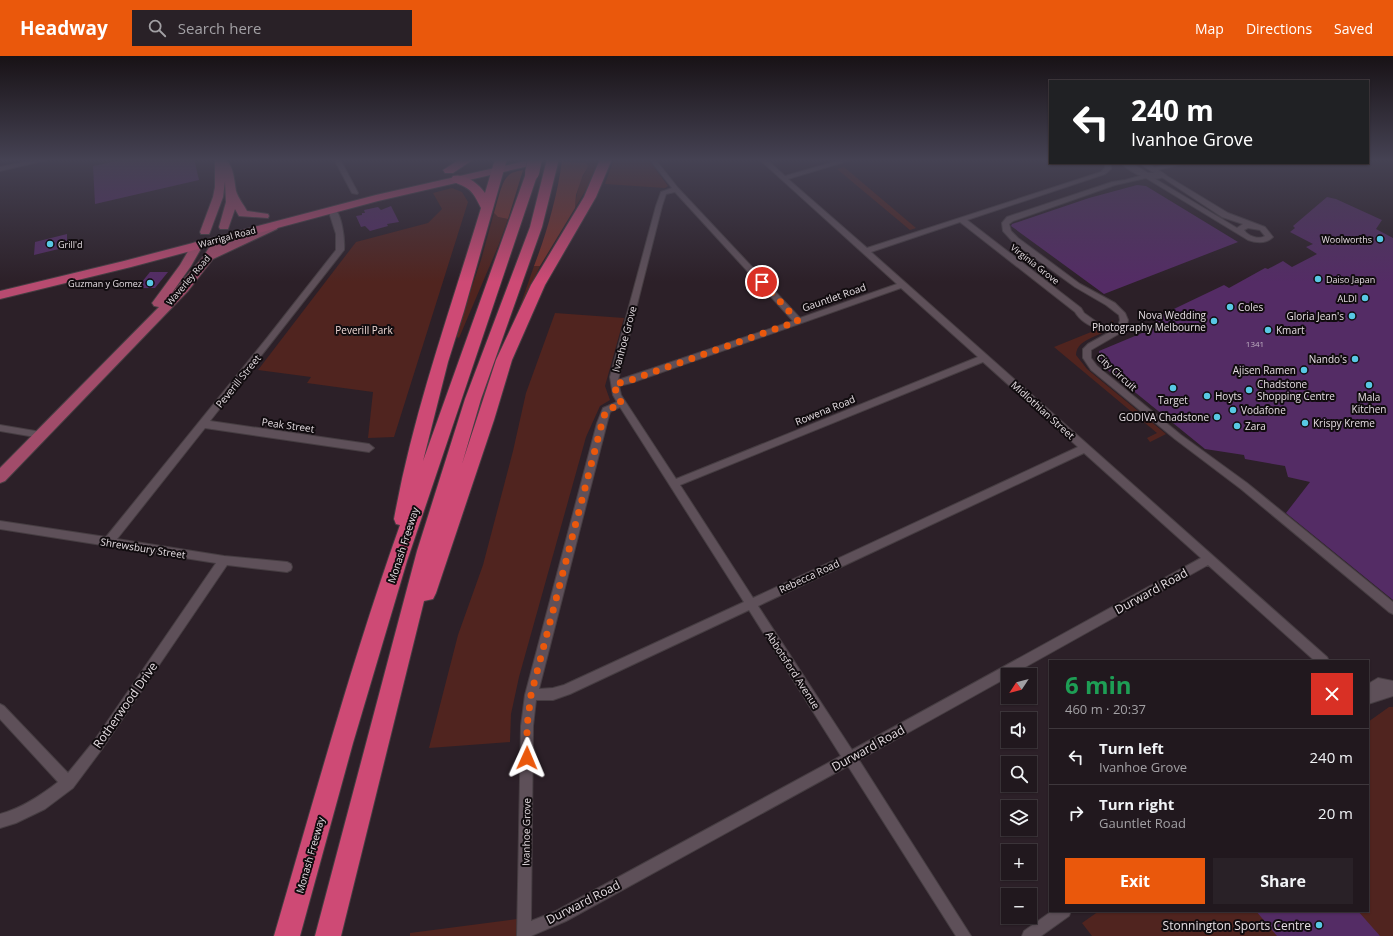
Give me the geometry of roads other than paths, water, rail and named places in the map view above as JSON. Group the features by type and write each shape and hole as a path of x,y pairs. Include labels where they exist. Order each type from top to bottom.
{"highway":[{"name":"Warrigal Road","path":"0,286 124,255 327,200"},
{"name":"Warrigal Road","path":"0,295 220,239 360,200"},
{"path":"483,200 487,208"},
{"path":"397,561 408,487 424,419 448,334 457,311 488,200"},
{"name":"Monash Freeway","path":"287,936 342,743 397,561 519,200"},
{"path":"328,936 427,551 441,502 488,357 536,227 543,200"},
{"path":"398,663 435,569 486,420 504,360 538,285 588,200"},
{"name":"Waverley Road","path":"220,239 224,227"},
{"name":"Waverley Road","path":"197,245 205,232"}],"main road":[{"name":"Waverley Road","path":"205,232 217,200"},
{"name":"Waverley Road","path":"224,227 231,200"},
{"path":"236,200 243,214 264,216"},
{"path":"207,259 218,251 290,220"},
{"name":"Waverley Road","path":"0,477 184,288 207,259 220,239"},
{"name":"Waverley Road","path":"129,345 147,317 185,266 197,245"}],"street":[{"name":"Ivanhoe Grove","path":"524,934 527,726 531,695 606,410 622,404 617,395 614,377 661,200"},
{"path":"686,200 798,321"},
{"name":"Midlothian Street","path":"809,200 1322,660"},
{"path":"866,251 1021,200"},
{"name":"City Circuit","path":"1062,200 1012,218 1006,222 1005,225 1008,232 1020,242 1082,289 1113,305 1123,315 1124,324 1116,333 1088,348 1086,356 1090,364 1178,438 1244,486 1393,609"},
{"path":"1187,200 1244,235 1259,240 1268,238 1269,235 1265,230 1225,215 1201,200"},
{"name":"Peverill Street","path":"108,542 204,424 340,250 341,243 337,222 332,209"},
{"name":"Virginia Grove","path":"962,220 1078,310 1081,315 1094,325"},
{"path":"1244,235 1240,230 1241,228 1252,225"},
{"name":"Gauntlet Road","path":"614,384 628,381 903,285"},
{"name":"Rowena Road","path":"673,484 985,358"},
{"name":"Abbotsford Avenue","path":"622,404 964,936"},
{"name":"Peak Street","path":"204,424 369,448"},
{"path":"0,428 41,434"},
{"name":"Rebecca Road","path":"531,695 553,694 566,690 1085,448"},
{"name":"Shrewsbury Street","path":"0,525 224,560 287,567"},
{"name":"Durward Road","path":"524,934 560,916 850,758 1208,559"},
{"name":"Rotherwood Drive","path":"0,821 11,818 40,804 68,783 98,745 224,560"},
{"path":"1393,687 1378,684 1372,688 1369,696 1380,695 1393,690"},
{"path":"0,710 68,783"},
{"path":"1029,936 1063,912"}],"place":[{"name":"Woolworths","path":"1380,239"},
{"name":"Grill'd","path":"50,244"},
{"name":"Daiso Japan","path":"1318,279"},
{"name":"Guzman y Gomez","path":"150,283"},
{"name":"ALDI","path":"1365,298"},
{"name":"Coles","path":"1230,307"},
{"name":"Gloria Jean's","path":"1352,316"},
{"name":"Nova Wedding Photography Melbourne","path":"1214,321"},
{"name":"Kmart","path":"1268,330"},
{"name":"Nando's","path":"1355,359"},
{"name":"Ajisen Ramen","path":"1304,370"},
{"name":"Mala Kitchen","path":"1369,385"},
{"name":"Target","path":"1173,388"},
{"name":"Chadstone Shopping Centre","path":"1249,390"},
{"name":"Hoyts","path":"1207,396"},
{"name":"Vodafone","path":"1233,410"},
{"name":"GODIVA Chadstone","path":"1217,417"},
{"name":"Krispy Kreme","path":"1305,423"},
{"name":"Zara","path":"1237,426"},
{"name":"Stonnington Sports Centre","path":"1319,925"}],"park label":[{"name":"Peverill Park","path":"364,330"}]}
